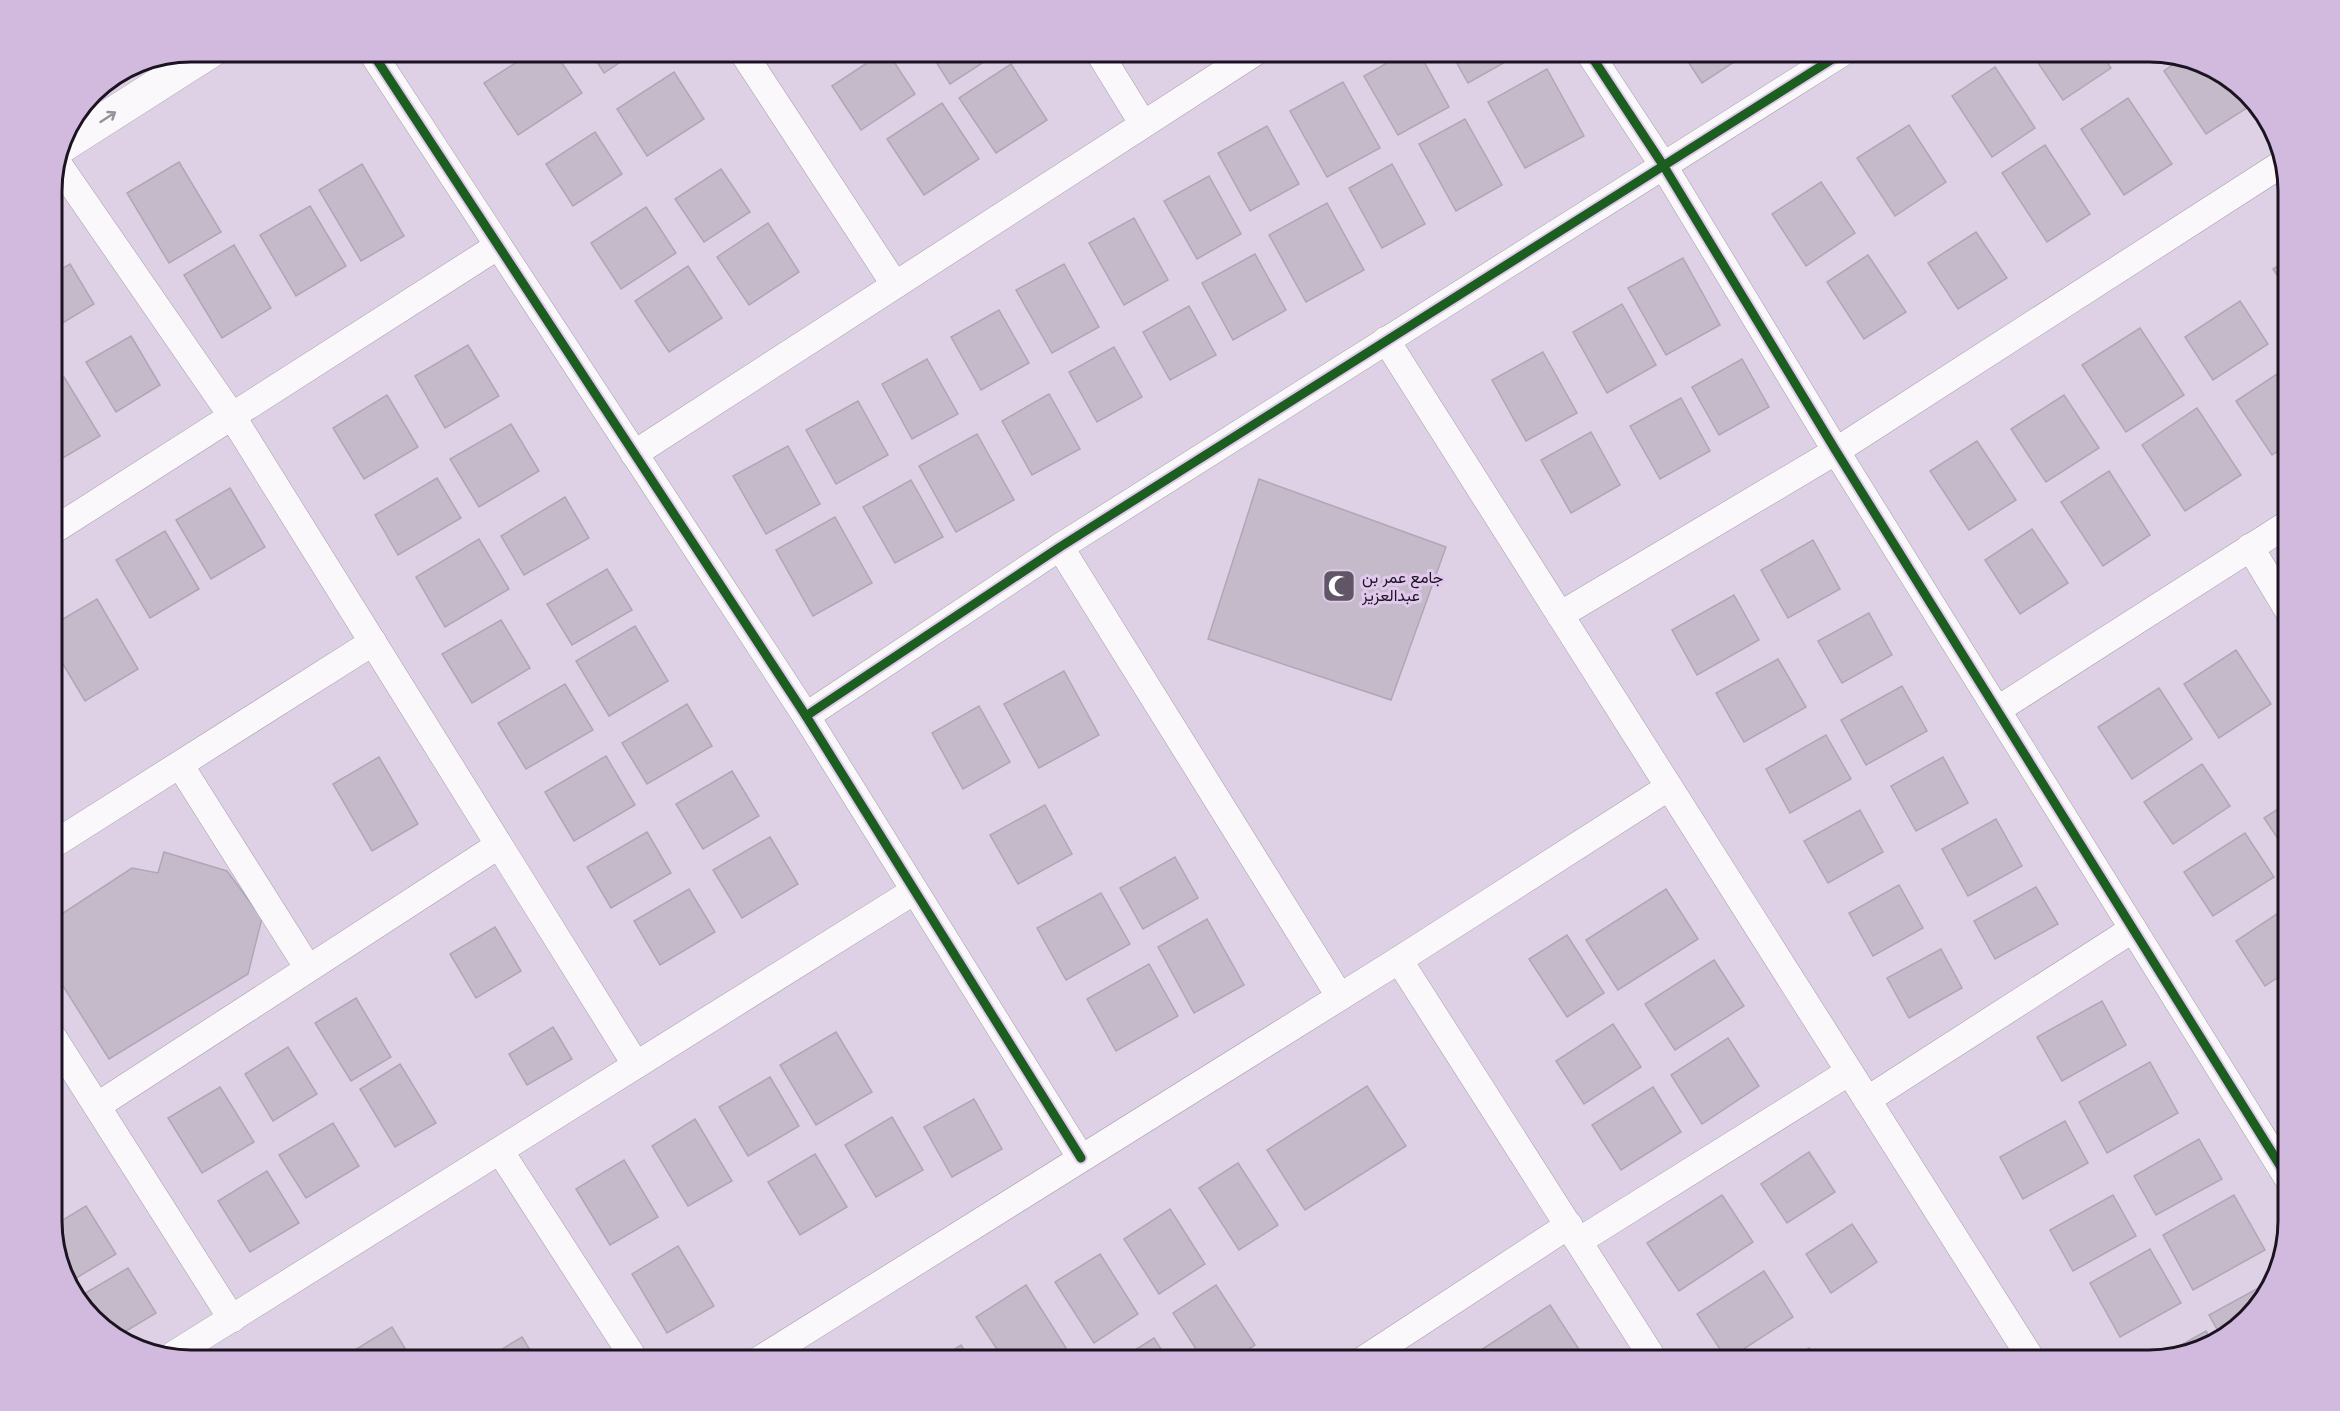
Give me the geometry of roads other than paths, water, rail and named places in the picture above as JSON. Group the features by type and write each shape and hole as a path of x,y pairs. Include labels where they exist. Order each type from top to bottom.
{"street":[{"path":"72,140 194,62"},
{"path":"377,62 806,716 1081,1158"},
{"path":"749,62 895,285"},
{"path":"1105,62 1143,124"},
{"path":"634,454 1240,62"},
{"path":"1595,62 1663,165 1836,451 2278,1162"},
{"path":"806,716 1060,547 1827,62"},
{"path":"1560,615 1836,451 2276,167"},
{"path":"63,172 232,416 636,1065"},
{"path":"62,525 498,246"},
{"path":"1386,340 2026,1350"},
{"path":"1997,710 2278,530"},
{"path":"1060,547 1340,997"},
{"path":"2250,548 2278,594"},
{"path":"62,839 373,642"},
{"path":"180,765 308,968"},
{"path":"775,1350 1399,960 1669,787"},
{"path":"97,1106 499,845"},
{"path":"182,1349 915,891"},
{"path":"1867,1100 2133,929"},
{"path":"1399,960 1648,1350"},
{"path":"62,1051 231,1319"},
{"path":"1380,1350 1849,1072"},
{"path":"500,1150 629,1350"}],"place":[{"name":"جامع عمر بن عبدالعزيز","path":"1339,586"}]}
